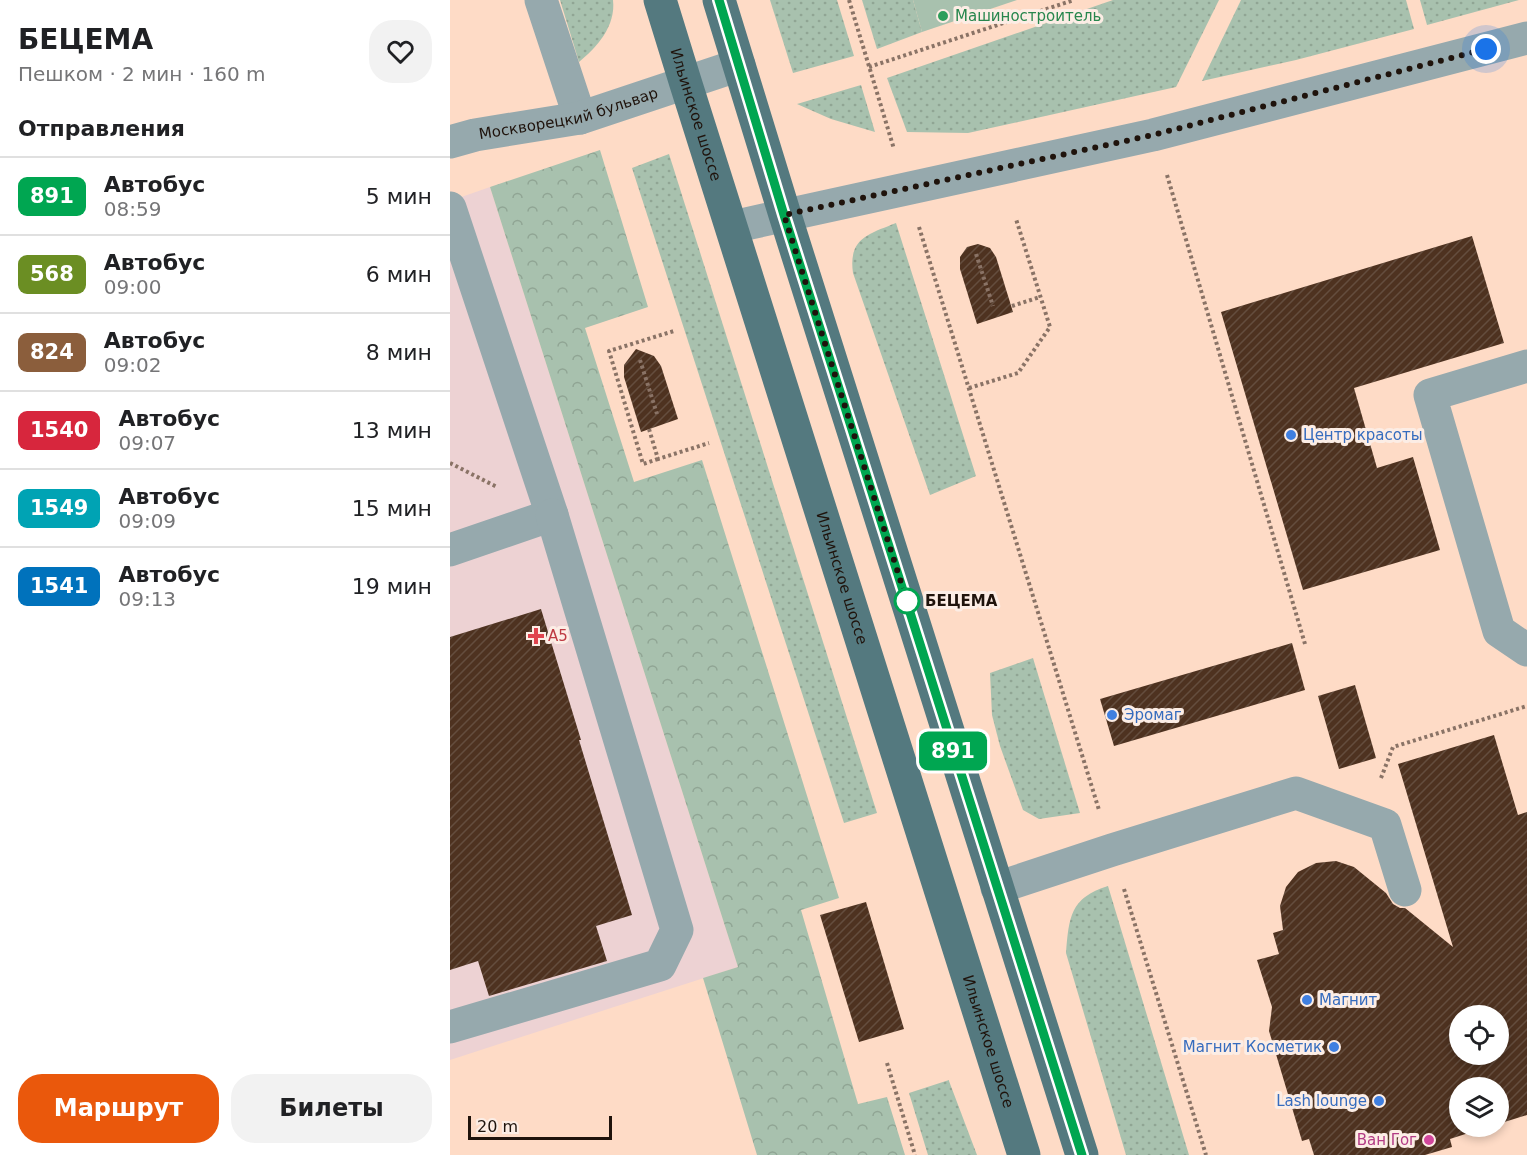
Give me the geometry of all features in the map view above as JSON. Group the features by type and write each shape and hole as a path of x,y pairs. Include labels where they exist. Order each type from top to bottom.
{"main road":[{"name":"Ильинское шоссе","path":"660,0 1024,1155"},
{"path":"719,0 784,215 1082,1155"}],"street":[{"path":"541,0 580,118"},
{"path":"732,227 1153,135 1527,38"},
{"name":"Москворецкий бульвар","path":"450,142 475,135 580,118 685,81 739,65"},
{"path":"450,208 552,516 677,930 660,965 450,1027"},
{"path":"1527,366 1430,395 1499,631 1527,650"},
{"path":"450,550 552,516"},
{"path":"997,888 1296,794 1385,825 1405,891"}],"path":[{"path":"849,0 1206,1155"},
{"path":"869,67 1074,0"},
{"path":"1153,135 1173,193 1305,644"},
{"path":"969,388 1018,373 1050,327 1016,219"},
{"path":"976,254 993,306"},
{"path":"1012,306 1040,297"},
{"path":"674,331 609,351 643,464 709,443"},
{"path":"640,360 657,414"},
{"path":"650,429 658,459"},
{"path":"1367,819 1392,747 1527,706"},
{"path":"887,1063 915,1155"}],"shaded area":[{"path":"490,187 738,967 450,1060 450,201"}],"green space":[{"path":"560,0 613,0 611,19 604,35 579,62"},
{"path":"770,0 837,0 854,56 793,73"},
{"path":"862,0 913,0 922,32 877,49"},
{"name":"Машиностроитель","path":"913,0 1017,0 922,32"},
{"path":"1113,0 1219,0 1176,87 968,133 907,132 887,78"},
{"path":"1241,0 1406,0 1414,29 1296,60 1202,81"},
{"path":"1420,0 1519,0 1427,25"},
{"path":"861,85 875,132 831,119 797,104"},
{"path":"600,150 648,307 585,328 634,482 702,460 839,898 801,910 858,1104 887,1097 905,1155 757,1155 703,978 738,967 490,187"},
{"path":"669,154 877,813 844,823 632,168"},
{"path":"896,223 976,476 930,495 853,273 854,252 862,239"},
{"path":"1033,658 1080,813 1039,819 1023,810 1000,746 992,715 990,673"},
{"path":"1108,886 1189,1155 1126,1155 1066,953 1068,929 1079,903 1086,896"},
{"path":"949,1080 977,1155 928,1155 909,1093"}],"building":[{"path":"1472,236 1504,343 1354,388 1377,468 1413,457 1440,550 1303,590 1221,312"},
{"path":"978,244 990,248 996,257 1013,312 977,324 960,269 960,257 967,247"},
{"path":"636,349 654,356 661,366 678,419 641,432 624,377 624,365"},
{"path":"541,609 632,915 596,926 607,961 489,996 478,961 450,970 450,637"},
{"path":"1292,643 1305,690 1114,746 1100,699"},
{"path":"1355,685 1376,758 1339,769 1318,696"},
{"path":"1494,735 1518,815 1527,812 1527,1115 1509,1121 1509,1077 1449,1077 1449,1137 1456,1137 1450,1139 1452,1147 1425,1155 1314,1155 1309,1139 1302,1141 1269,1031 1272,1007 1257,960 1279,954 1273,933 1283,930 1280,906 1286,887 1298,872 1316,863 1336,861 1354,867 1386,893 1393,904 1405,908 1453,947 1398,764"},
{"path":"866,902 904,1029 859,1042 820,915"}],"bus line":[{"name":"891","path":"719,0 784,215 816,309 1082,1155"}],"place":[{"name":"Машиностроитель","path":"943,16"},
{"name":"Центр красоты","path":"1291,435"},
{"name":"БЕЦЕМА","path":"907,601"},
{"name":"А5","path":"536,636"},
{"name":"Эромаг","path":"1112,715"},
{"name":"Магнит","path":"1307,1000"},
{"name":"Магнит Косметик","path":"1334,1047"},
{"name":"Lash lounge","path":"1379,1101"},
{"name":"Ван Гог","path":"1429,1140"}],"route":[{"path":"907,601 816,309 784,215 1153,135 1486,49"}]}
